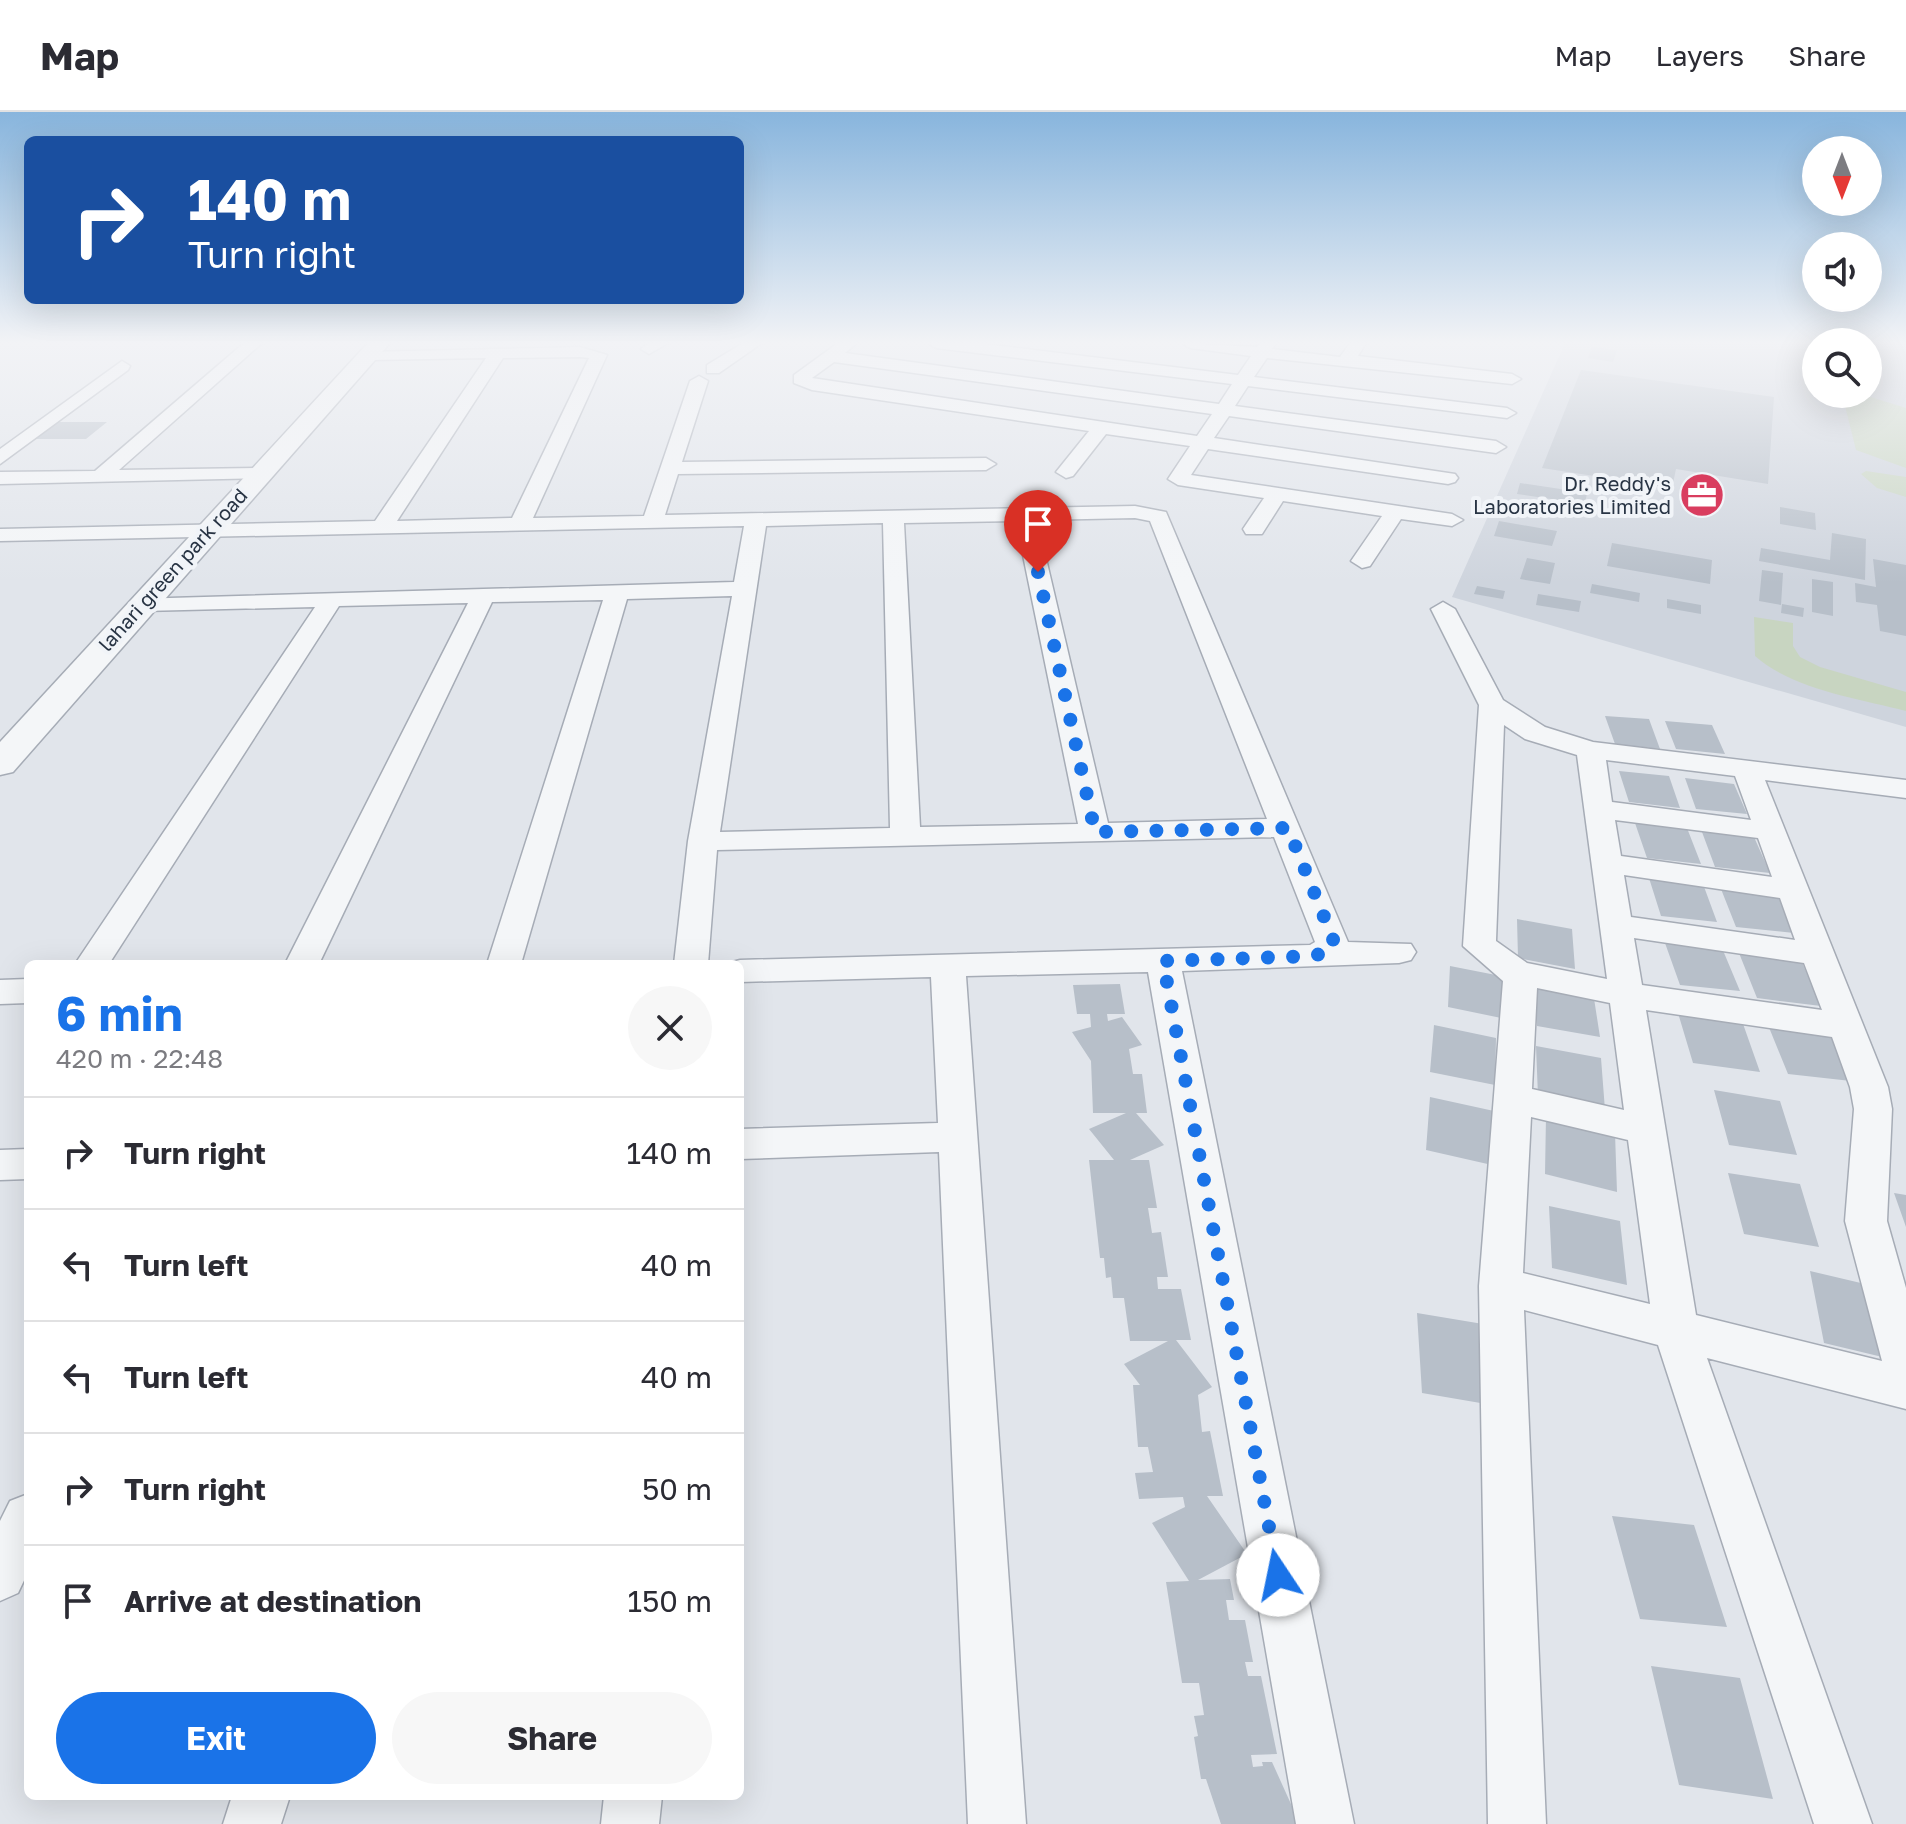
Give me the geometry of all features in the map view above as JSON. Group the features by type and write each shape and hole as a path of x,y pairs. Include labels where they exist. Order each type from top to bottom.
{"street":[{"path":"0,458 47,423"},
{"path":"101,476 162,423"},
{"name":"lahari green park road","path":"0,764 307,423"},
{"path":"382,527 451,423"},
{"path":"520,524 567,423"},
{"path":"653,521 688,423"},
{"path":"991,434 1002,423"},
{"path":"1073,423 1448,478"},
{"path":"1159,504 1213,423"},
{"path":"1317,423 1496,447"},
{"path":"1066,472 1102,427"},
{"path":"0,432 36,431"},
{"path":"671,468 986,464"},
{"path":"0,478 259,474"},
{"path":"1178,479 1452,520"},
{"path":"1254,529 1276,495"},
{"path":"1362,561 1395,512"},
{"path":"0,535 1150,513 1164,521 1333,939 1334,947 1327,953"},
{"path":"1025,514 1095,832"},
{"path":"893,517 905,837"},
{"path":"691,960 703,841 756,519"},
{"path":"143,604 745,589"},
{"path":"505,960 617,592"},
{"path":"304,960 484,595"},
{"path":"95,960 332,599"},
{"path":"1443,609 1492,705 1535,733 1590,750 1906,789"},
{"path":"1492,705 1479,937 1480,946 1488,954 1517,972 1626,995 1845,1026"},
{"path":"1590,750 1676,1332 1843,1824"},
{"path":"1746,769 1869,1087 1873,1109 1866,1221 1906,1367"},
{"path":"1598,809 1770,831"},
{"path":"703,841 1288,828"},
{"path":"1606,863 1793,890"},
{"path":"1615,925 1817,954"},
{"path":"744,971 1399,952"},
{"path":"1163,961 1325,1824"},
{"path":"948,967 997,1824"},
{"path":"1517,972 1520,981 1501,1286 1517,1824"},
{"path":"0,992 24,991"},
{"path":"1512,1099 1646,1130"},
{"path":"744,1144 956,1137"},
{"path":"0,1165 24,1164"},
{"path":"1501,1286 1906,1388"},
{"path":"0,1575 24,1526"},
{"path":"252,1824 260,1800"},
{"path":"630,1824 633,1800"}],"shaded area":[{"name":"Dr. Reddy's Laboratories Limited","path":"1529,423 1906,423 1906,727 1452,597"}],"green space":[{"path":"1849,423 1906,423 1906,468 1856,450"},
{"path":"1866,471 1906,477 1906,497 1877,488 1861,474"},
{"path":"1754,617 1793,623 1793,646 1800,657 1820,667 1906,692 1906,711 1807,685 1771,668 1755,656"}],"building":[{"path":"56,423 106,423 86,439 35,439"},
{"path":"1560,423 1772,423 1768,484 1676,469 1672,488 1542,468"},
{"path":"1520,483 1587,493 1585,504 1517,494"},
{"path":"1780,507 1815,513 1816,530 1780,524"},
{"path":"1499,521 1557,531 1552,546 1494,536"},
{"path":"1832,533 1866,539 1865,580 1759,561 1761,548 1830,560"},
{"path":"1612,543 1712,560 1710,584 1607,566"},
{"path":"1527,558 1555,563 1550,584 1520,579"},
{"path":"1873,559 1906,565 1906,636 1880,631 1877,605 1856,602 1855,583 1876,587"},
{"path":"1762,570 1783,573 1781,605 1759,601"},
{"path":"1812,579 1833,582 1833,616 1812,612"},
{"path":"1592,584 1640,593 1639,602 1590,593"},
{"path":"1477,586 1505,591 1503,599 1474,594"},
{"path":"1538,594 1581,601 1579,612 1536,605"},
{"path":"1667,599 1701,605 1701,614 1667,608"},
{"path":"1782,604 1804,608 1803,617 1781,613"},
{"path":"1605,716 1649,719 1660,749 1615,744"},
{"path":"1665,721 1712,725 1725,754 1676,749"},
{"path":"1619,771 1669,776 1680,808 1629,802"},
{"path":"1685,778 1734,784 1747,814 1696,809"},
{"path":"1635,823 1687,828 1701,864 1647,858"},
{"path":"1702,832 1754,837 1770,873 1715,867"},
{"path":"1649,878 1703,884 1717,922 1661,916"},
{"path":"1721,889 1777,894 1794,933 1736,927"},
{"path":"1517,919 1572,929 1575,969 1518,958"},
{"path":"1665,943 1722,948 1740,991 1680,985"},
{"path":"1739,953 1801,960 1821,1006 1757,998"},
{"path":"1450,966 1506,977 1506,1019 1448,1007"},
{"path":"1533,982 1593,992 1600,1037 1537,1026"},
{"path":"1120,984 1125,1014 1107,1014 1108,1021 1122,1017 1142,1045 1129,1049 1133,1074 1142,1074 1147,1113 1136,1113 1164,1145 1130,1160 1149,1160 1157,1208 1148,1208 1152,1233 1161,1232 1168,1277 1157,1277 1158,1289 1181,1289 1191,1340 1176,1340 1212,1387 1198,1395 1202,1432 1210,1431 1223,1496 1207,1496 1247,1554 1198,1580 1230,1579 1234,1600 1226,1600 1229,1620 1245,1620 1253,1662 1245,1662 1248,1676 1261,1676 1277,1754 1251,1755 1253,1767 1263,1766 1262,1762 1272,1762 1300,1824 1221,1824 1206,1779 1201,1779 1194,1737 1198,1736 1194,1716 1204,1715 1199,1683 1182,1683 1166,1582 1189,1581 1152,1523 1185,1507 1183,1497 1139,1499 1135,1473 1153,1472 1148,1447 1138,1447 1133,1385 1140,1385 1124,1364 1168,1341 1130,1341 1124,1298 1113,1298 1111,1277 1106,1278 1104,1258 1100,1258 1089,1160 1114,1160 1089,1129 1126,1113 1093,1113 1091,1061 1072,1032 1091,1027 1090,1014 1077,1014 1073,985"},
{"path":"1678,1013 1742,1021 1760,1072 1693,1063"},
{"path":"1434,1025 1496,1038 1495,1085 1430,1072"},
{"path":"1768,1025 1829,1032 1851,1081 1788,1074"},
{"path":"1536,1046 1601,1058 1605,1110 1538,1096"},
{"path":"1714,1090 1780,1101 1797,1155 1729,1145"},
{"path":"1430,1097 1494,1111 1492,1165 1426,1150"},
{"path":"1546,1116 1615,1133 1617,1192 1545,1174"},
{"path":"1728,1173 1800,1184 1819,1247 1744,1234"},
{"path":"1894,1193 1906,1195 1906,1227"},
{"path":"1549,1206 1620,1221 1627,1285 1552,1268"},
{"path":"1810,1271 1882,1288 1899,1361 1824,1343"},
{"path":"1417,1313 1489,1325 1498,1406 1422,1393"},
{"path":"1612,1516 1694,1525 1727,1627 1640,1619"},
{"path":"1651,1666 1740,1678 1773,1799 1679,1785"}],"place":[{"name":"Dr. Reddy's Laboratories Limited","path":"1702,495"}],"route":[{"path":"1038,572 1095,832 1288,828 1333,939 1334,947 1327,953 1315,956 1163,961 1278,1575"}]}
